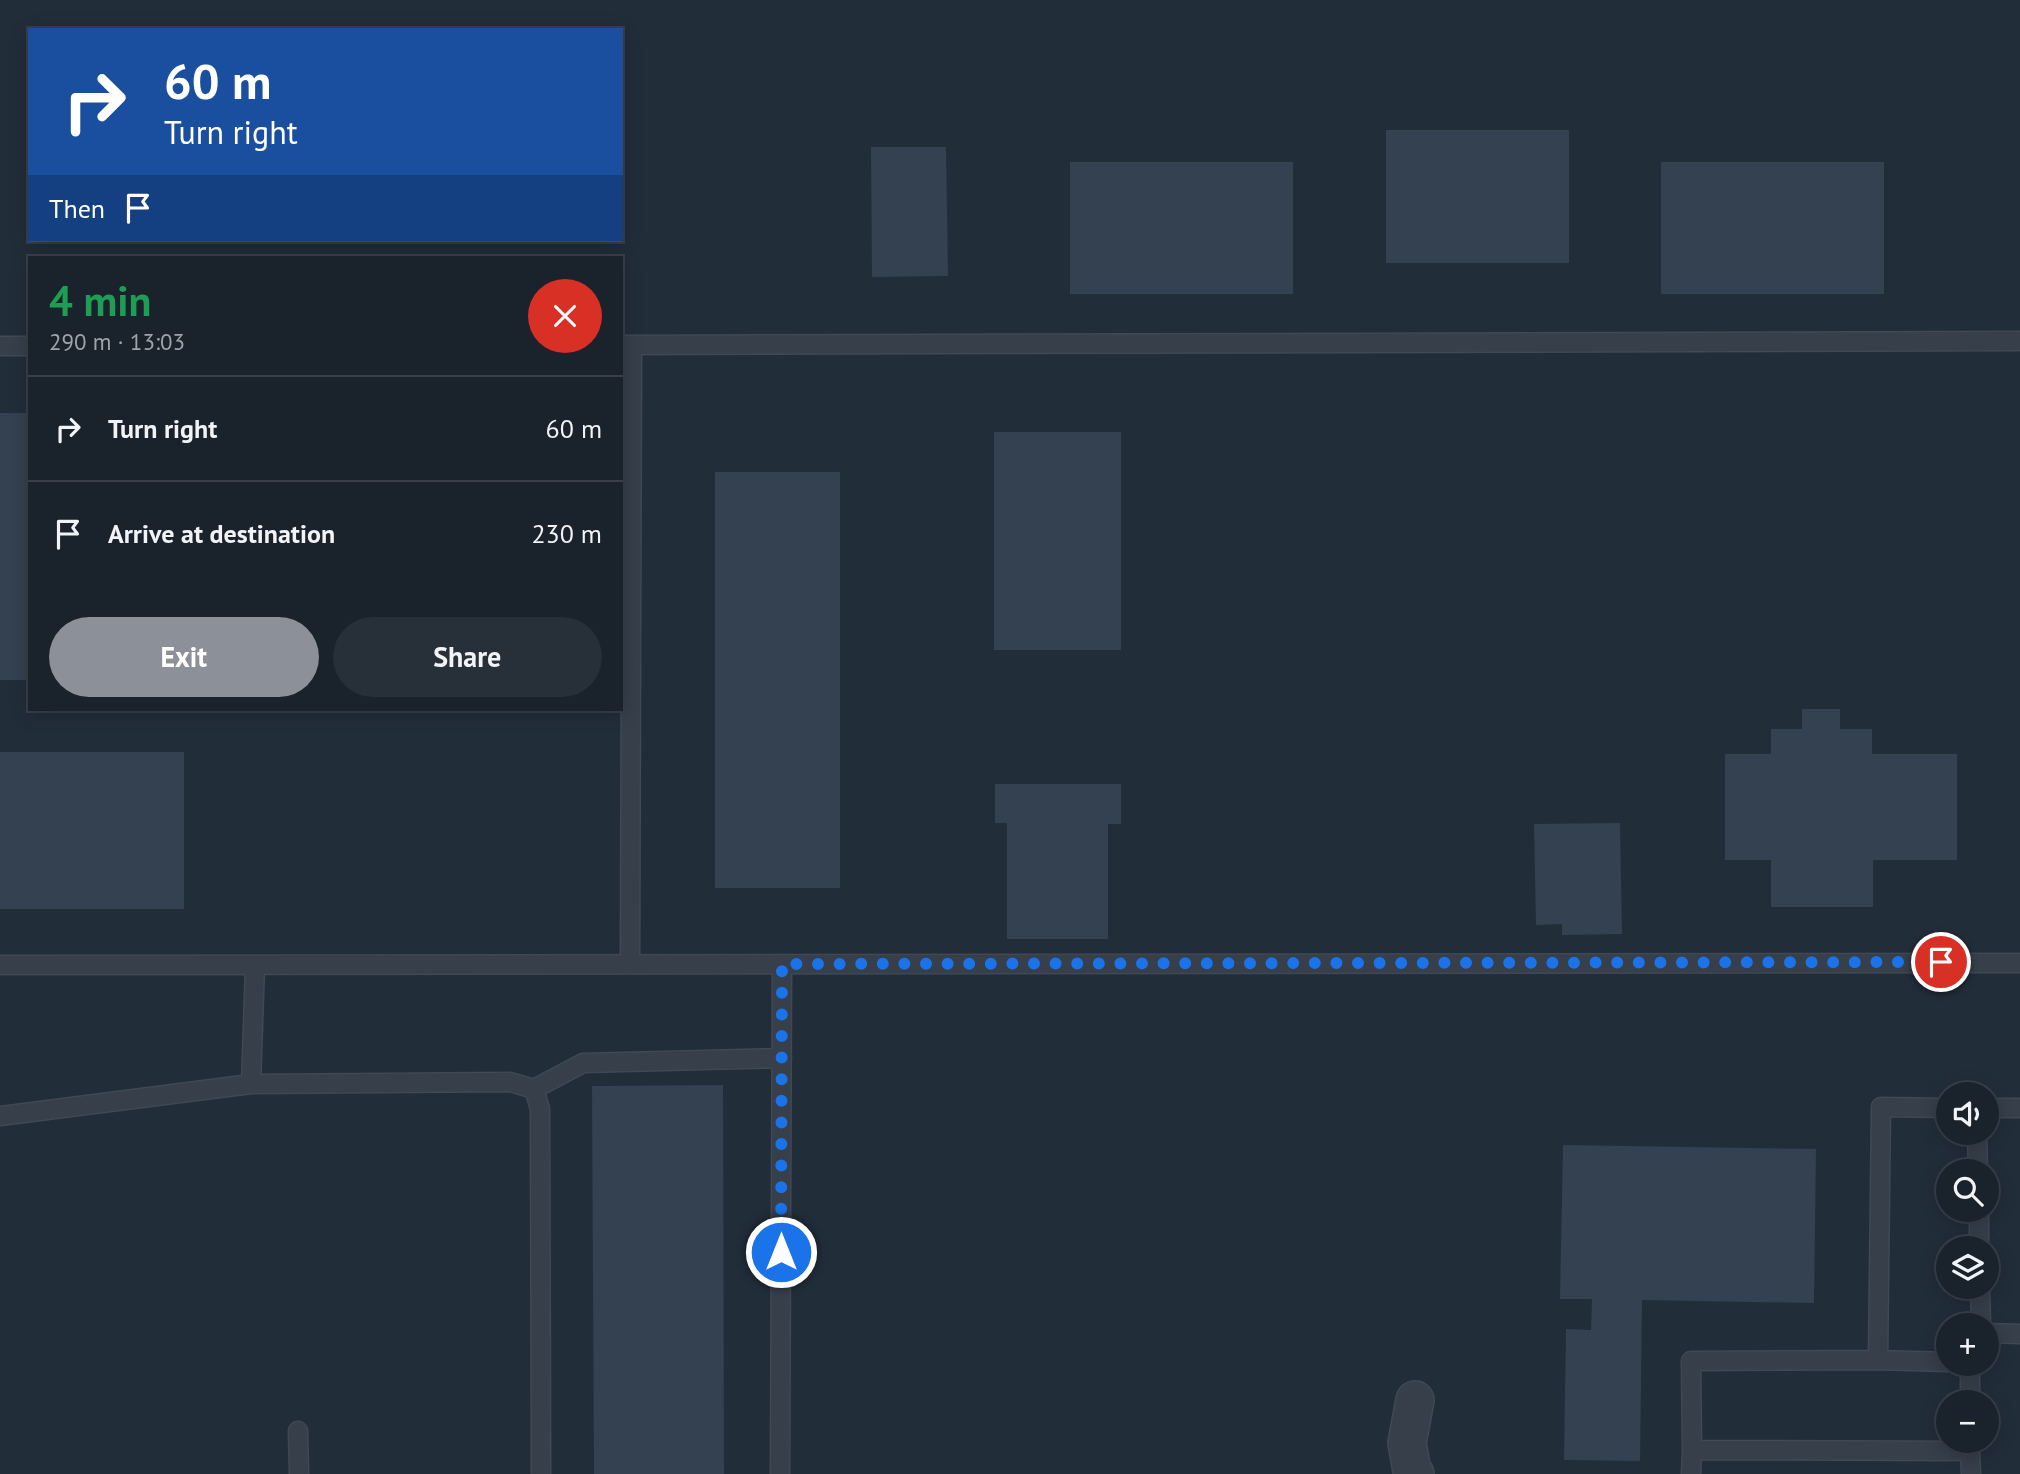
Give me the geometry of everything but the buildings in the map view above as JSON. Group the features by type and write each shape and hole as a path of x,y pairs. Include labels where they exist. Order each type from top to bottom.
{"street":[{"path":"1415,1400 1407,1443 1412,1471 1415,1474"}],"lane":[{"path":"630,964 627,345 2020,341"},
{"path":"0,346 28,346"},
{"path":"0,965 2020,963"},
{"path":"780,1474 782,964"},
{"path":"251,1084 255,965"},
{"path":"0,1116 251,1084 510,1082 534,1089 583,1063 782,1058"},
{"path":"534,1089 540,1108 541,1474"},
{"path":"1878,1360 1881,1107 1936,1108"},
{"path":"1999,1108 2020,1108"},
{"path":"1999,1333 2020,1334"},
{"path":"1692,1474 1690,1361 1936,1362"},
{"path":"298,1431 299,1474"},
{"path":"1692,1450 1936,1446"},
{"path":"1970,1453 1971,1474"}],"route":[{"path":"781,1252 782,964 1941,962"}]}
